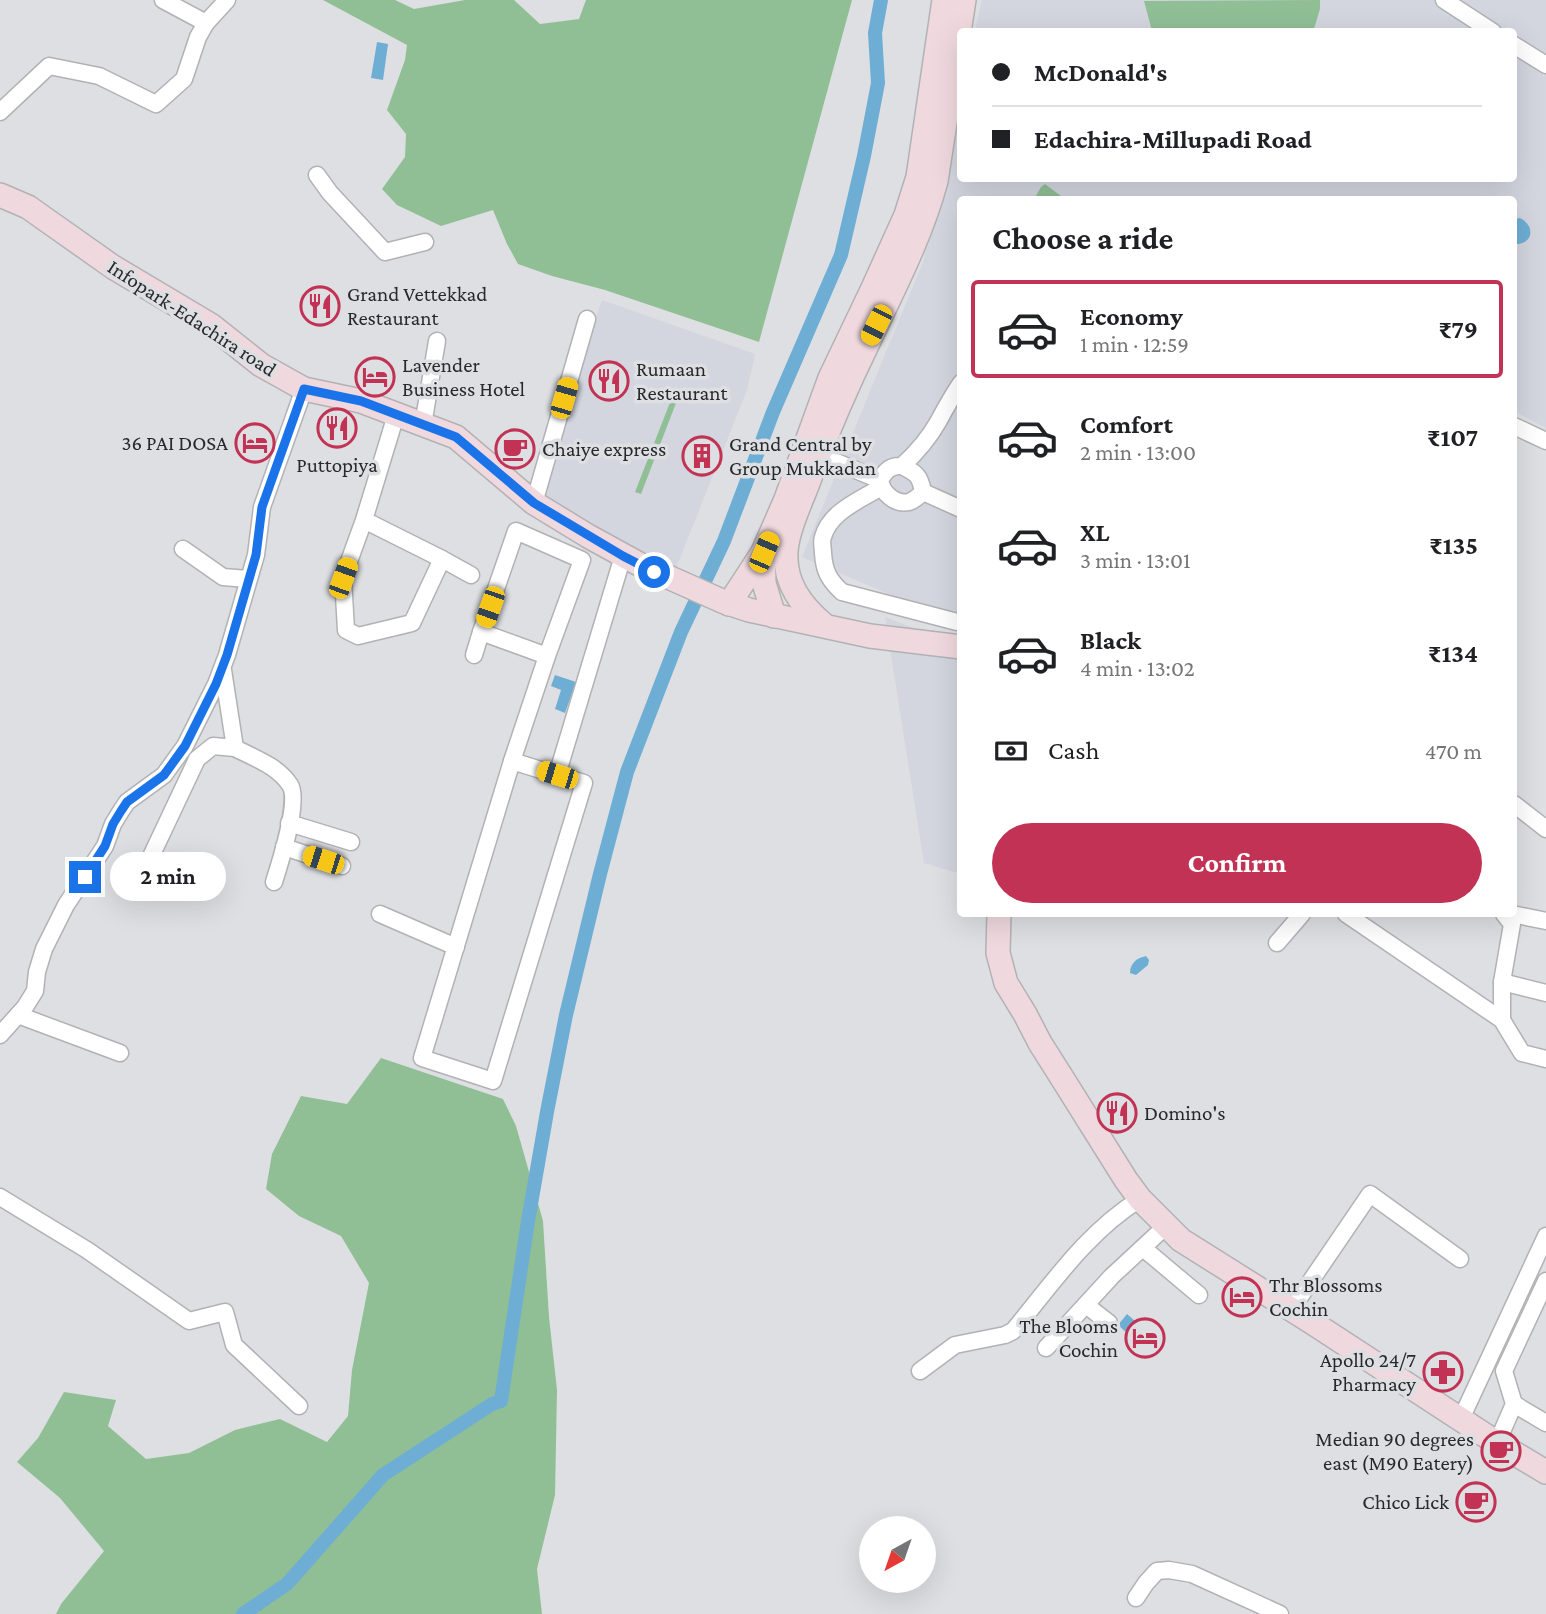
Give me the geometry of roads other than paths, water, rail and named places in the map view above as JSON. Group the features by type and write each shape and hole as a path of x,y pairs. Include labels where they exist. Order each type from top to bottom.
{"main road":[{"path":"824,625 805,608 794,591 786,551 790,532 847,385 918,177 944,0"},
{"path":"960,28 964,0"},
{"path":"725,602 764,552 830,378 868,321 923,222 936,181 957,45"},
{"name":"Infopark-Edachira road","path":"0,195 28,207 113,267 212,326 261,365 304,389 361,401 456,437 534,503 623,556 683,585 725,602 774,616 870,636 957,647"},
{"path":"764,552 764,583 774,616"},
{"path":"999,917 998,953 1006,983 1081,1110 1140,1199 1166,1226 1181,1240 1546,1472"}],"street":[{"path":"163,0 206,23"},
{"path":"0,112 49,66 99,76 156,104 184,79 198,37 206,23 228,0"},
{"path":"1444,0 1487,28"},
{"path":"1517,47 1546,65"},
{"path":"317,175 330,193 385,252 425,242"},
{"path":"534,503 587,319"},
{"path":"423,425 437,341"},
{"path":"0,1035 35,991 41,957 55,925 105,846 113,824 127,802 164,775 185,746 222,668 256,555 262,507 304,389"},
{"path":"902,466 916,453 937,425 957,389"},
{"path":"396,415 343,578 346,630 358,636 412,623 442,559"},
{"path":"1517,427 1546,440"},
{"path":"819,454 881,483 888,496 900,502 912,502 923,492"},
{"path":"923,492 921,481 915,473 902,466 888,468 881,483 841,511 828,526 822,538 824,563 831,581 842,592 957,622"},
{"path":"923,492 957,507"},
{"path":"364,520 471,575"},
{"path":"474,655 516,531 582,560 512,761 422,1058 493,1081 584,783 512,761"},
{"path":"183,549 223,577 248,579"},
{"path":"557,775 623,556"},
{"path":"481,632 547,656"},
{"path":"222,668 235,748"},
{"path":"138,884 197,759 213,746 235,748 272,767 291,786 293,803 274,882"},
{"path":"1517,806 1546,829"},
{"path":"289,824 351,842"},
{"path":"284,847 342,866"},
{"path":"380,914 456,947"},
{"path":"1517,915 1546,921"},
{"path":"1277,943 1299,917"},
{"path":"1350,917 1502,1020 1522,1053 1546,1059"},
{"path":"1502,1020 1503,982 1512,924 1506,917"},
{"path":"1503,982 1546,993"},
{"path":"18,1015 120,1053"},
{"path":"1291,1310 1370,1194 1460,1259"},
{"path":"0,1198 87,1250 189,1321 225,1312 233,1345 299,1406"},
{"path":"920,1371 955,1345 1013,1331 1092,1237 1140,1199"},
{"path":"1046,1348 1112,1276 1166,1226"},
{"path":"1461,1419 1546,1236"},
{"path":"1143,1248 1199,1295"},
{"path":"1497,1443 1514,1404 1504,1371 1546,1281"},
{"path":"1086,1304 1109,1323"},
{"path":"1514,1404 1546,1423"},
{"path":"1136,1598 1157,1571 1169,1570 1192,1574 1280,1614"}],"water":[{"path":"377,42 388,44 383,80 371,78"},
{"path":"1517,218 1525,221 1530,234 1525,241 1517,244"},
{"path":"555,675 576,682 565,713 555,709 561,690 551,686"},
{"path":"1146,956 1148,965 1136,975 1130,973 1131,966"},
{"path":"1127,1314 1150,1334 1140,1345 1118,1325"}],"waterway":[{"path":"243,1614 287,1584 383,1475 492,1404 501,1401 528,1221 566,1015 627,772 681,632 724,541 773,412 841,255 878,83 875,33 881,0"}],"place":[{"name":"Grand Vettekkad Restaurant","path":"320,306"},
{"name":"Lavender Business Hotel","path":"375,377"},
{"name":"Rumaan Restaurant","path":"609,381"},
{"name":"Puttopiya","path":"337,428"},
{"name":"36 PAI DOSA","path":"255,443"},
{"name":"Chaiye express","path":"515,449"},
{"name":"Grand Central by Group Mukkadan","path":"702,456"},
{"name":"Domino's","path":"1117,1113"},
{"name":"Thr Blossoms Cochin","path":"1242,1297"},
{"name":"The Blooms Cochin","path":"1145,1338"},
{"name":"Apollo 24/7 Pharmacy","path":"1443,1372"},
{"name":"Median 90 degrees east (M90 Eatery)","path":"1501,1451"},
{"name":"Chico Lick","path":"1476,1502"}]}
